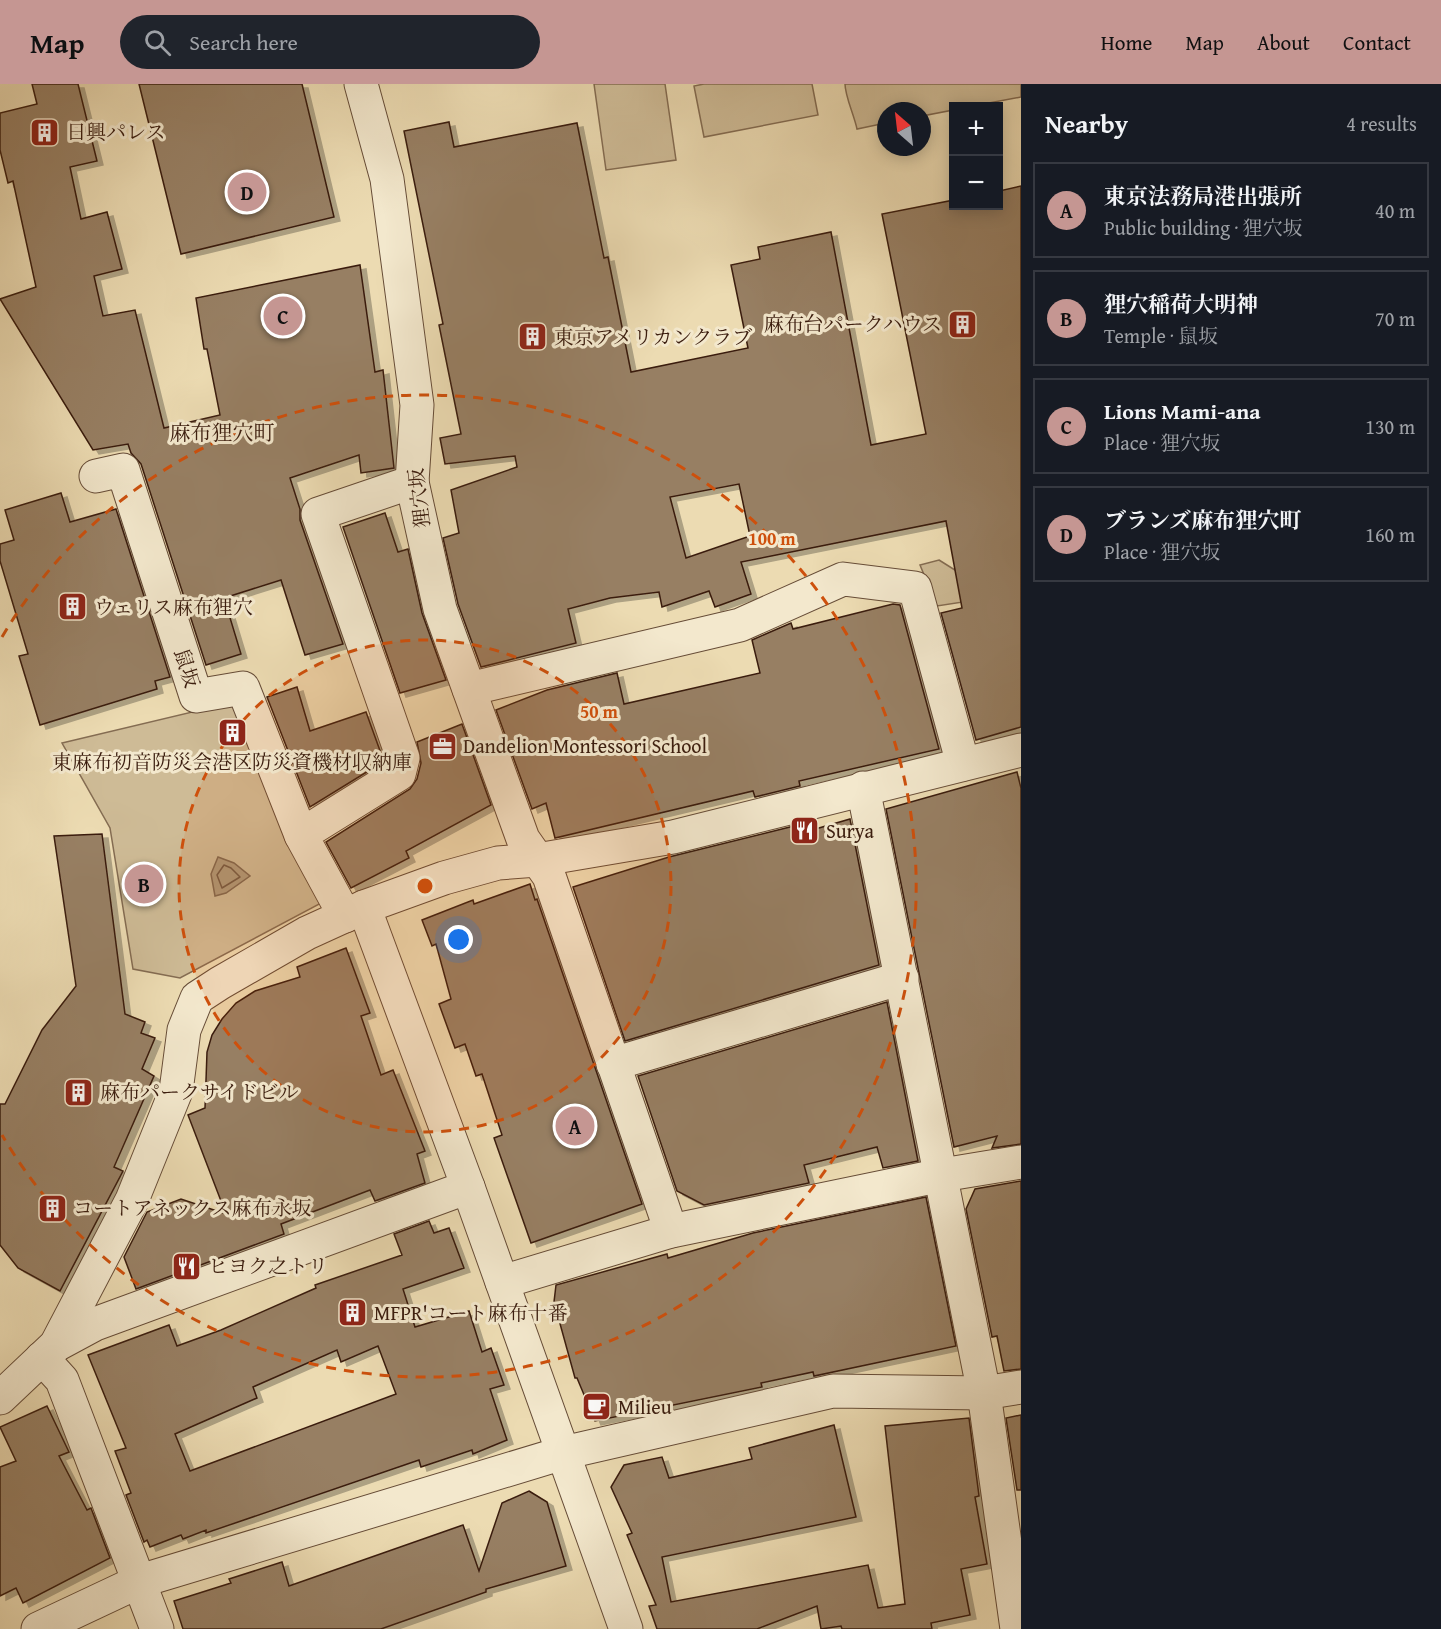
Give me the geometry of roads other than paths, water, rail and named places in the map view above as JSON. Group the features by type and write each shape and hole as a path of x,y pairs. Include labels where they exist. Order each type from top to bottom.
{"street":[{"name":"狸穴坂","path":"361,84 387,179 417,405 412,482 440,609 523,839 549,876 671,1231"},
{"name":"鼠坂","path":"96,476 123,470 196,696 243,688 301,835"},
{"path":"412,482 318,514 403,758 399,774 301,835 354,911 468,1187 626,1629"},
{"path":"469,689 740,625 843,579 915,588 963,764"},
{"path":"49,1351 132,1200 176,1091 184,1030 197,998 273,951 354,911 455,875 498,863 537,860 673,837 1021,750"},
{"path":"863,788 984,1393 1011,1626"},
{"path":"613,1064 902,978"},
{"path":"502,1282 671,1231 942,1175 1021,1162"},
{"path":"0,1398 49,1351 95,1324 468,1187"},
{"path":"49,1351 157,1629"},
{"path":"38,1629 140,1581 563,1453 832,1391 984,1393 1021,1387"}],"water":[{"path":"218,857 234,863 250,876 226,893 215,896 211,874"}],"place":[{"name":"日興パレス","path":"45,132"},
{"name":"ブランズ麻布狸穴町","path":"247,192"},
{"name":"Lions Mami-ana","path":"283,316"},
{"name":"麻布台パークハウス","path":"963,324"},
{"name":"東京アメリカンクラブ","path":"533,337"},
{"name":"ウェリス麻布狸穴","path":"73,607"},
{"name":"東麻布初音防災会港区防災資機材収納庫","path":"232,732"},
{"name":"Dandelion Montessori School","path":"442,746"},
{"name":"Surya","path":"805,831"},
{"name":"狸穴稲荷大明神","path":"144,884"},
{"name":"麻布パークサイドビル","path":"79,1092"},
{"name":"東京法務局港出張所","path":"575,1126"},
{"name":"コートアネックス麻布永坂","path":"52,1208"},
{"name":"ヒヨク之トリ","path":"187,1266"},
{"name":"MFPR'コート麻布十番","path":"353,1313"},
{"name":"Milieu","path":"597,1407"}],"district":[{"name":"麻布狸穴町","path":"222,433"}]}
